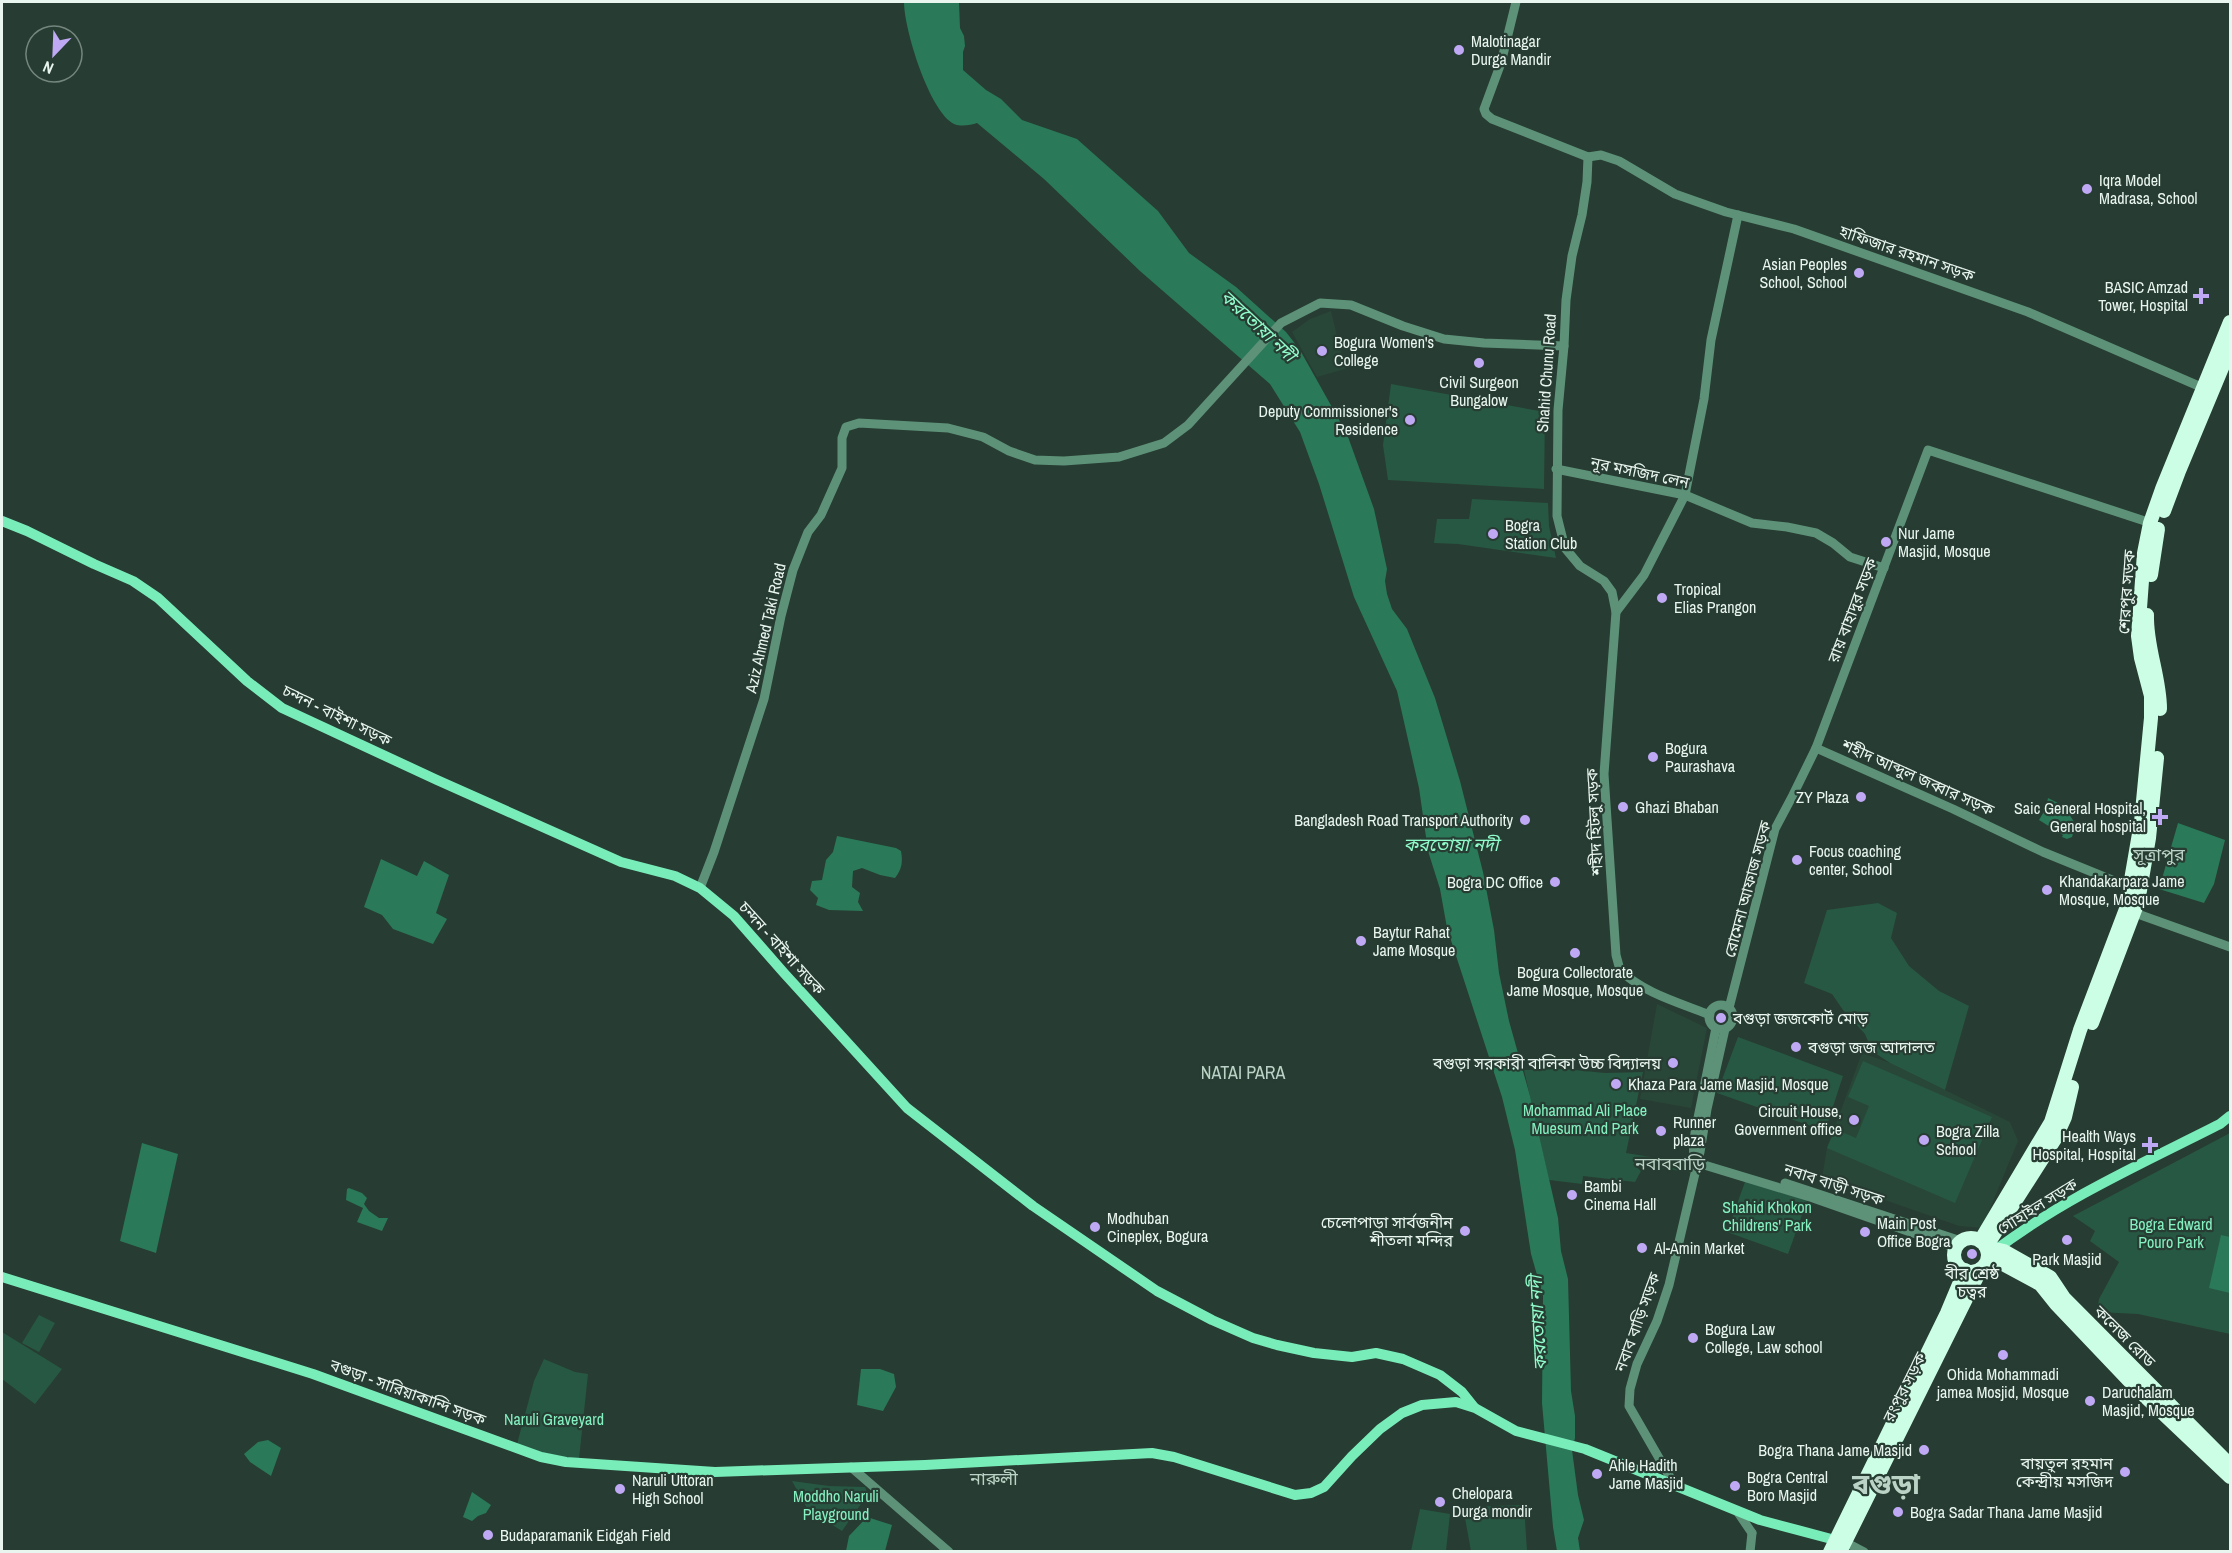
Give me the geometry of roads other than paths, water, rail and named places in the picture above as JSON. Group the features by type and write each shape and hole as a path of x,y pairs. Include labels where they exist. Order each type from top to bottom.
{"highway":[{"name":"শেরপুর সড়ক","path":"1987,1252 2051,1122 2080,1030 2135,889 2152,815 2160,717 2160,695 2157,674 2150,654 2147,619 2155,524 2179,471 2230,322"},
{"name":"শেরপুর সড়ক","path":"2208,390 2230,349"},
{"name":"শেরপুর সড়ক","path":"1987,1252 2061,1126 2088,1032 2135,913 2135,889"},
{"path":"1971,1238 1987,1252 1976,1271 1965,1270 1956,1262 1958,1245 1971,1238"},
{"name":"কলেজ রোড","path":"1987,1252 2040,1284 2075,1316 2230,1477"},
{"name":"রংপুর সড়ক","path":"1838,1546 1987,1252"},
{"name":"রংপুর সড়ক","path":"1838,1546 1965,1270"},
{"name":"কলেজ রোড","path":"2116,1359 2230,1465"}],"main road":[{"name":"চন্দন - বাইশা সড়ক","path":"2,521 133,581 158,598 247,681 282,708 621,862 675,876 700,888 734,916 908,1108 1033,1206 1157,1291 1212,1320 1253,1338 1277,1345 1314,1353 1352,1357 1376,1353 1403,1359 1440,1375 1462,1392 1474,1408"},
{"name":"গোহাইল সড়ক","path":"1987,1252 2093,1189 2220,1124 2230,1116"},
{"path":"2009,1214 2008,1221 2011,1228 2023,1231"},
{"name":"বগুড়া - সারিয়াকান্দি সড়ক","path":"2,1277 313,1374 555,1460 715,1472 925,1465 1152,1453 1174,1457 1295,1495 1311,1493 1324,1487 1380,1429 1402,1413 1422,1405 1455,1402 1474,1408"},
{"path":"1474,1408 1516,1431 1585,1449 1737,1511 1838,1546"}],"street":[{"name":"হাফিজার রহমান সড়ক","path":"1516,2 1501,63 1487,99 1485,112 1492,120 1587,157 1601,155 1619,162 1675,194 1738,215 1794,229 2028,312 2208,390"},
{"name":"Shahid Chunu Road","path":"1587,157 1587,182 1572,256 1566,300 1558,410 1557,516 1564,548 1580,566 1598,578"},
{"path":"1616,612 1644,575 1685,495 1704,399 1711,340 1738,215"},
{"name":"Aziz Ahmed Taki Road","path":"700,888 718,841 764,699 781,616 794,570 808,532 821,515 842,468 842,438 846,427 859,423 948,428 983,437 1009,451 1035,460 1064,461 1119,457 1164,443 1188,425 1281,323 1320,303 1351,305 1403,326 1444,339 1564,346"},
{"name":"রায় বাহাদুর সড়ক","path":"1816,748 1928,450 2155,524"},
{"name":"নূর মসজিদ লেন","path":"1556,470 1685,495 1752,523 1816,534 1833,543 1851,557 1884,568"},
{"name":"শহীদ হিটলু সড়ক","path":"1598,578 1604,581 1612,592 1616,612 1604,774 1616,955 1620,970 1651,991 1710,1015"},
{"name":"শহীদ আব্দুল জব্বার সড়ক","path":"1816,748 2043,852 2135,889"},
{"name":"রোমেনা আফাজ সড়ক","path":"1729,1008 1775,829 1816,748"},
{"path":"2135,913 2230,947"},
{"path":"1719,1006 1729,1008 1733,1021 1721,1028 1711,1022 1710,1015 1713,1009 1719,1006"},
{"name":"নবাব বাড়ি সড়ক","path":"1674,1484 1629,1406 1630,1389 1637,1364 1657,1321 1669,1285 1698,1157 1693,1150 1695,1134 1721,1028"},
{"name":"নবাব বাড়ী সড়ক","path":"1698,1157 1701,1164 1958,1245"},
{"path":"851,1467 949,1551"},
{"path":"1737,1511 1752,1533"},
{"path":"1750,1551 1752,1533 1767,1522"},
{"path":"1838,1546 1864,1551"}],"water":[{"name":"করতোয়া নদী","path":"904,2 959,2 960,28 965,46 963,70 986,90 1001,99 1022,120 1077,139 1158,211 1189,253 1236,287 1286,332 1300,350 1347,434 1374,509 1387,569 1385,581 1387,594 1392,609 1407,629 1435,698 1460,781 1483,872 1509,1021 1530,1096 1558,1218 1561,1251 1568,1279 1571,1391 1575,1416 1575,1438 1572,1450 1584,1520 1578,1538 1580,1551 1557,1551 1542,1403 1543,1296 1531,1254 1515,1150 1502,1097 1447,928 1440,889 1428,851 1419,788 1397,691 1354,597 1319,484 1300,432 1270,384 1140,271 1044,179 977,123 957,125 945,116 927,87 913,49"},
{"path":"2048,798 2064,806 2076,825 2072,837 2067,839 2062,837 2063,835 2039,820 2046,808"},
{"path":"2178,823 2225,840 2214,884 2204,903 2159,889"},
{"path":"837,836 901,851 901,865 895,878 862,868 853,871 852,887 860,893 858,902 863,911 829,910 816,905 818,898 810,890 812,881 822,880 826,860 833,852"},
{"path":"381,859 417,876 424,861 449,875 436,913 447,919 433,944 393,929 382,915 364,907"},
{"path":"142,1143 178,1154 156,1253 120,1241"},
{"path":"349,1188 362,1193 367,1198 364,1204 369,1211 379,1218 388,1218 382,1231 357,1222 363,1208 346,1200"},
{"path":"2221,1235 2230,1237 2230,1293 2209,1288"},
{"path":"861,1369 880,1369 894,1374 896,1387 883,1411 857,1405"},
{"path":"268,1440 281,1448 271,1476 250,1462 244,1454 258,1442"},
{"path":"472,1492 491,1505 486,1513 472,1521 463,1517"},
{"path":"867,1517 892,1525 885,1551 846,1551 849,1536"}],"place":[{"name":"Malotinagar Durga Mandir","path":"1459,50"},
{"name":"Iqra Model Madrasa, School","path":"2087,189"},
{"name":"Asian Peoples School, School","path":"1859,273"},
{"name":"BASIC Amzad Tower, Hospital","path":"2201,296"},
{"name":"Bogura Women's College","path":"1322,351"},
{"name":"Civil Surgeon Bungalow","path":"1479,363"},
{"name":"Deputy Commissioner's Residence","path":"1410,420"},
{"name":"Bogra Station Club","path":"1493,534"},
{"name":"Nur Jame Masjid, Mosque","path":"1886,542"},
{"name":"Tropical Elias Prangon","path":"1662,598"},
{"name":"Bogura Paurashava","path":"1653,757"},
{"name":"ZY Plaza","path":"1861,797"},
{"name":"Ghazi Bhaban","path":"1623,807"},
{"name":"Saic General Hospital, General hospital","path":"2160,817"},
{"name":"Bangladesh Road Transport Authority","path":"1525,820"},
{"name":"Focus coaching center, School","path":"1797,860"},
{"name":"Bogra DC Office","path":"1555,882"},
{"name":"Khandakarpara Jame Mosque, Mosque","path":"2047,890"},
{"name":"Baytur Rahat Jame Mosque","path":"1361,941"},
{"name":"Bogura Collectorate Jame Mosque, Mosque","path":"1575,953"},
{"name":"বগুড়া জজকোর্ট মোড়","path":"1721,1018"},
{"name":"বগুড়া জজ আদালত","path":"1796,1047"},
{"name":"বগুড়া সরকারী বালিকা উচ্চ বিদ্যালয়","path":"1673,1063"},
{"name":"Khaza Para Jame Masjid, Mosque","path":"1616,1084"},
{"name":"Circuit House, Government office","path":"1854,1120"},
{"name":"Runner plaza","path":"1661,1131"},
{"name":"Bogra Zilla School","path":"1924,1140"},
{"name":"Health Ways Hospital, Hospital","path":"2150,1145"},
{"name":"Bambi Cinema Hall","path":"1572,1195"},
{"name":"Modhuban Cineplex, Bogura","path":"1095,1227"},
{"name":"চেলোপাড়া সার্বজনীন শীতলা মন্দির","path":"1465,1231"},
{"name":"Main Post Office Bogra","path":"1865,1232"},
{"name":"Park Masjid","path":"2067,1240"},
{"name":"Al-Amin Market","path":"1642,1248"},
{"name":"বীর শ্রেষ্ঠ চত্বর","path":"1972,1254"},
{"name":"Bogura Law College, Law school","path":"1693,1338"},
{"name":"Ohida Mohammadi jamea Mosjid, Mosque","path":"2003,1355"},
{"name":"Daruchalam Masjid, Mosque","path":"2090,1401"},
{"name":"Bogra Thana Jame Masjid","path":"1924,1450"},
{"name":"বায়তুল রহমান কেন্দ্রীয় মসজিদ","path":"2125,1472"},
{"name":"Ahle Hadith Jame Masjid","path":"1597,1474"},
{"name":"Bogra Central Boro Masjid","path":"1735,1486"},
{"name":"Naruli Uttoran High School","path":"620,1489"},
{"name":"Chelopara Durga mondir","path":"1440,1502"},
{"name":"Bogra Sadar Thana Jame Masjid","path":"1898,1512"},
{"name":"Budaparamanik Eidgah Field","path":"488,1535"}],"district":[{"name":"সূত্রাপুর","path":"2159,855"},
{"name":"NATAI PARA","path":"1243,1073"},
{"name":"নবাববাড়ি","path":"1670,1164"},
{"name":"নারুলী","path":"994,1479"},
{"name":"বগুড়া","path":"1886,1484"}],"park label":[{"name":"Mohammad Ali Place Muesum And Park","path":"1585,1119"},
{"name":"Shahid Khokon Childrens' Park","path":"1767,1216"},
{"name":"Bogra Edward Pouro Park","path":"2171,1233"},
{"name":"Naruli Graveyard","path":"554,1419"},
{"name":"Moddho Naruli Playground","path":"836,1505"}]}
